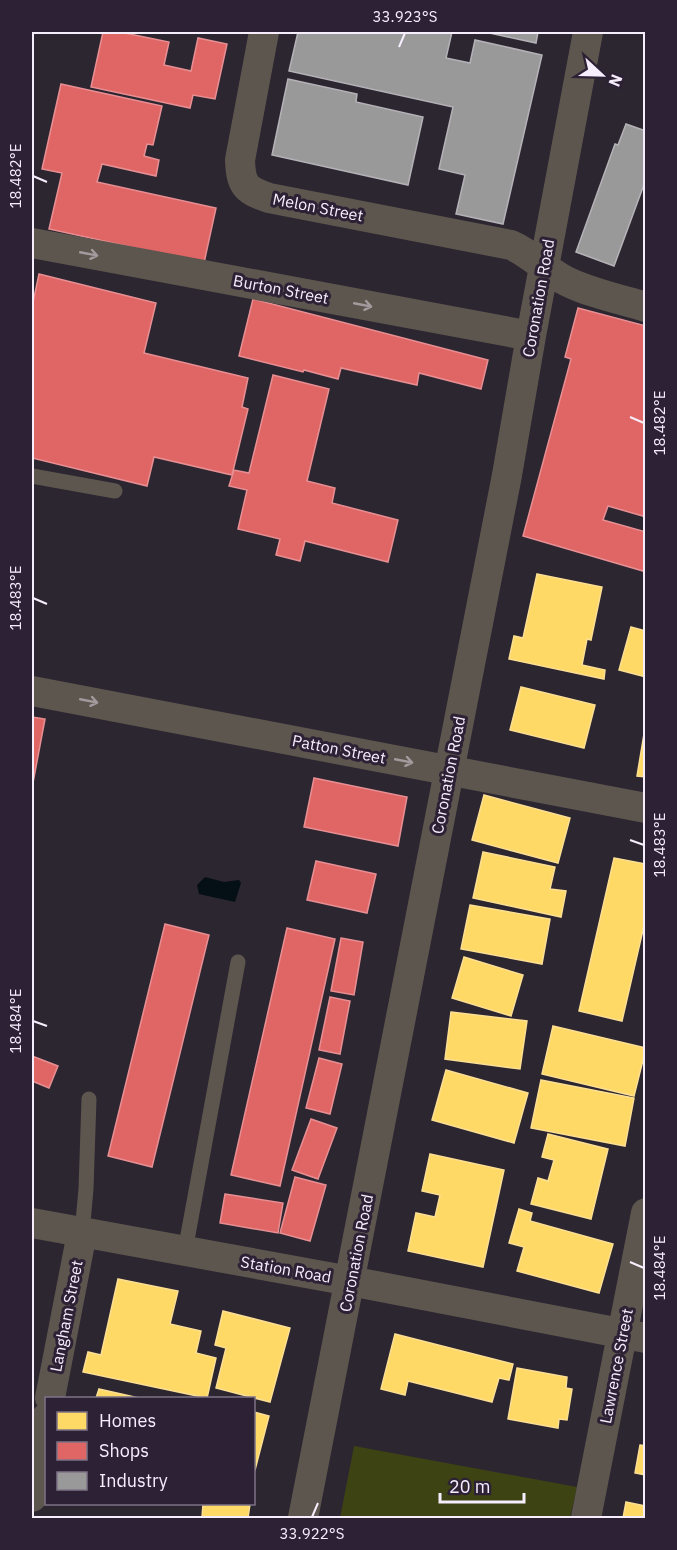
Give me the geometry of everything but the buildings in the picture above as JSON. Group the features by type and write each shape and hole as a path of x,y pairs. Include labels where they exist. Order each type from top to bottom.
{"street":[{"name":"Melon Street","path":"264,32 240,160 241,180 251,192 269,198 511,245 527,252 563,279 578,286 645,307"},
{"name":"Coronation Road","path":"303,1518 507,475 588,32"},
{"name":"Burton Street","path":"32,243 531,336"},
{"name":"Patton Street","path":"32,691 645,808"},
{"name":"Lawrence Street","path":"586,1518 634,1336 645,1213"},
{"name":"Station Road","path":"32,1223 634,1336"},
{"name":"Langham Street","path":"50,1397 82,1233"},
{"path":"32,1497 45,1424"}],"lane":[{"path":"32,476 115,491"},
{"path":"185,1251 237,962"},
{"path":"82,1233 89,1099"}],"green space":[{"path":"354,1446 577,1487 570,1518 340,1518"}],"shaded area":[{"path":"205,877 224,882 239,880 241,883 235,902 199,894 197,885"}]}
